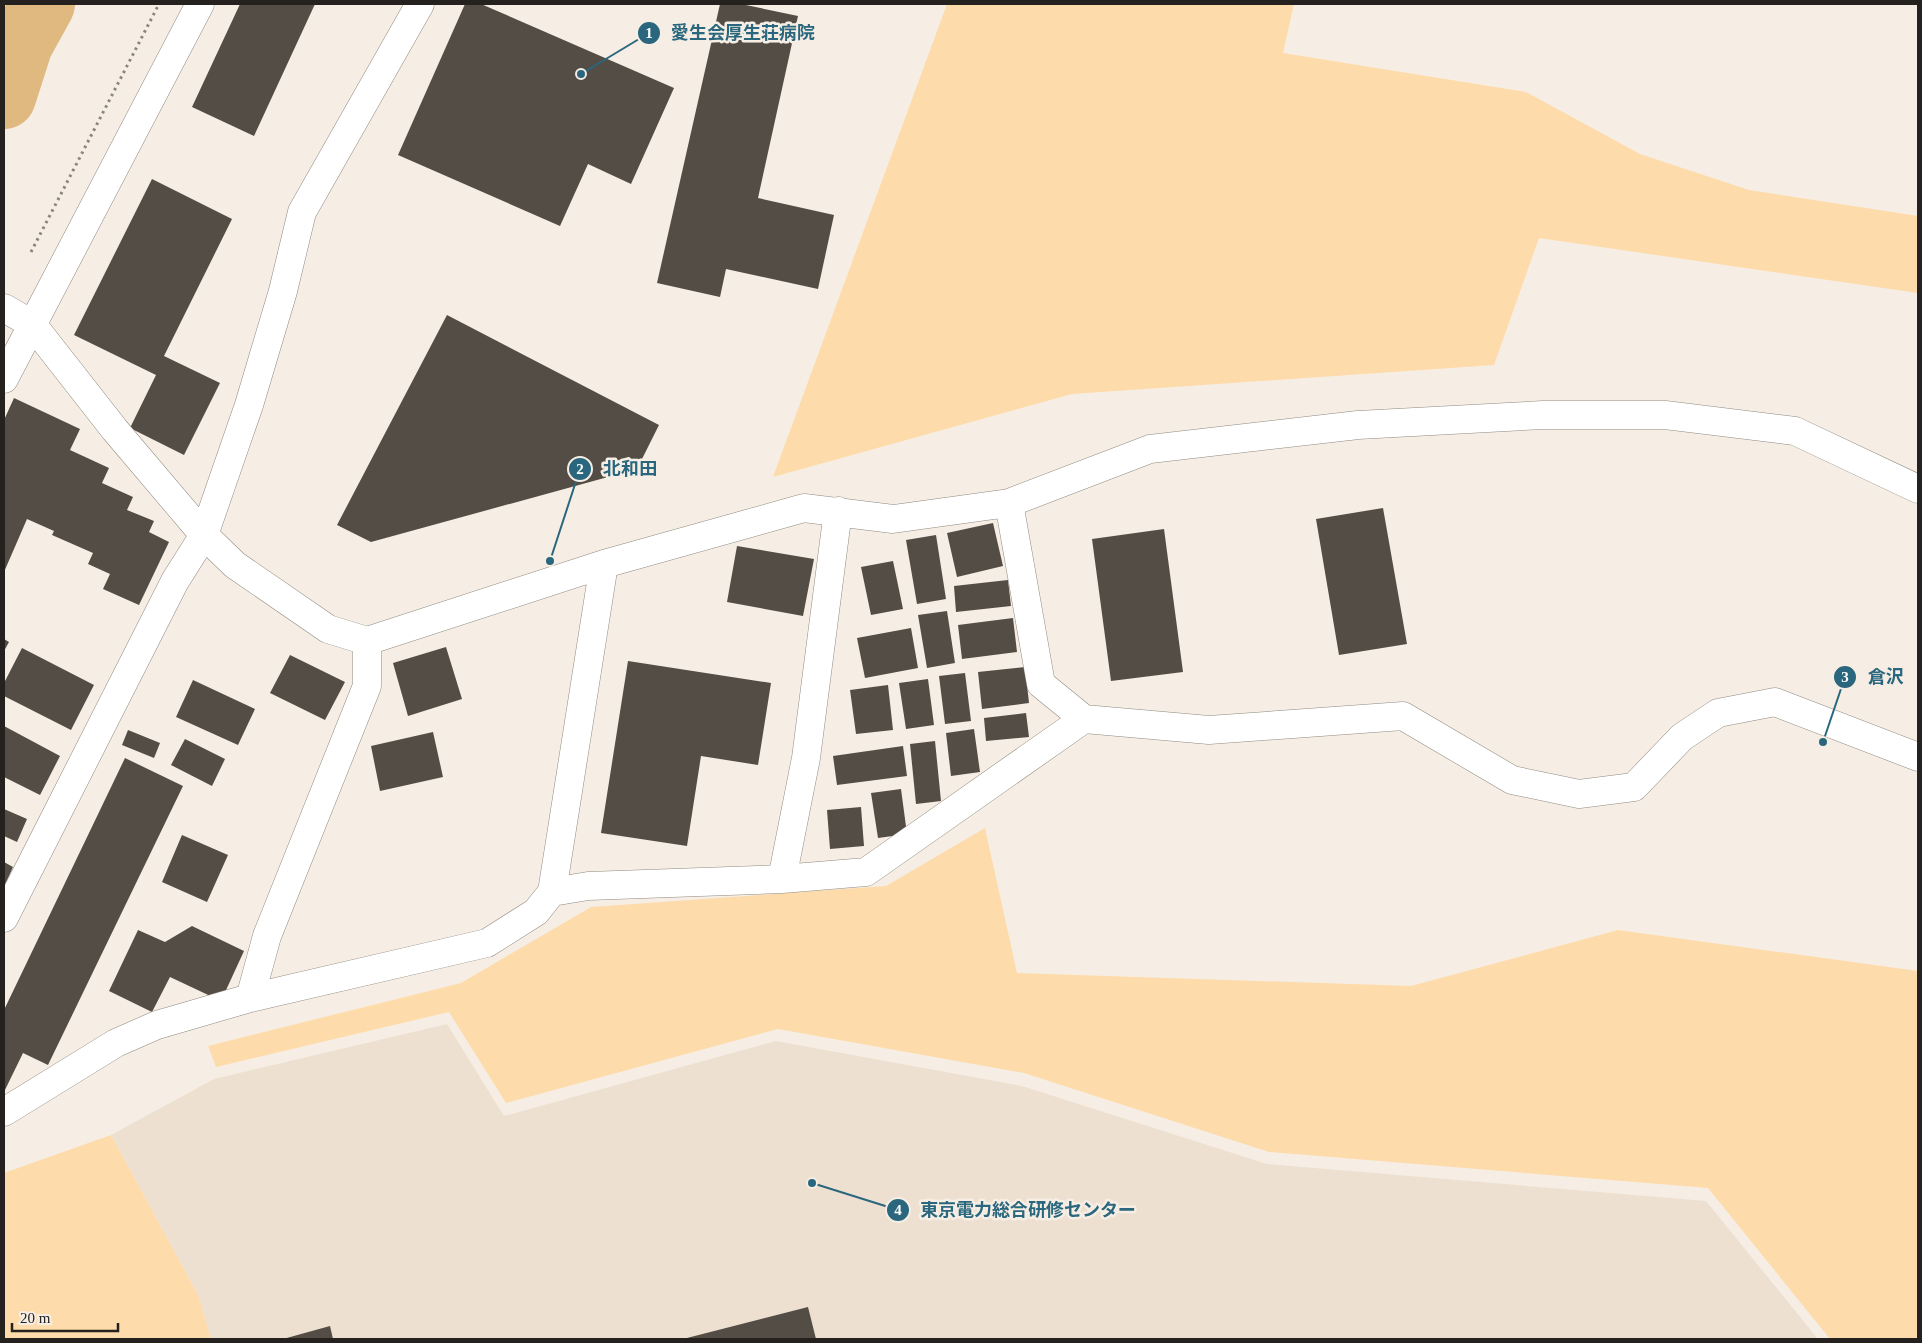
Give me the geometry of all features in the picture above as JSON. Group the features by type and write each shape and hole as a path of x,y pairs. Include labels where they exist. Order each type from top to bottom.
{"street":[{"path":"4,378 200,4"},
{"path":"4,918 175,581 204,535 249,405 283,291 302,212 420,4"},
{"path":"4,308 32,324 115,430 204,535 235,565 328,629 367,641 604,564 804,508 893,519 1009,503 1150,449 1358,425 1544,415 1665,415 1795,432 1918,489"},
{"path":"1009,503 1041,684 1084,719 1208,730 1402,716 1512,780 1579,794 1634,787 1682,737 1718,713 1774,702 1918,757"},
{"path":"782,879 806,758 838,511"},
{"path":"4,1112 116,1042 157,1025 250,998 487,943 536,912 552,892 604,564"},
{"path":"250,998 267,936 367,686 367,641"},
{"path":"552,892 588,886 782,879 866,872 1084,719"}],"path":[{"path":"29,256 159,4"}],"shaded area":[{"path":"947,4 1294,4 1283,53 1526,92 1640,154 1749,190 1918,216 1918,293 1539,238 1494,365 1072,394 773,477"},
{"path":"985,828 1017,973 1411,986 1618,930 1918,971 1918,1339 1830,1339 1708,1188 1269,1152 1024,1073 778,1029 506,1103 449,1012 216,1067 208,1046 461,983 591,907 886,886"},
{"path":"447,1024 504,1116 776,1041 1022,1086 1267,1164 1706,1201 1818,1339 211,1339 198,1295 111,1135 214,1079"},
{"path":"111,1135 198,1295 211,1339 4,1339 4,1173"}],"building":[{"path":"240,4 315,4 254,136 192,107"},
{"path":"465,4 481,4 674,88 631,184 588,164 560,226 398,155"},
{"path":"720,4 741,4 798,16 758,198 834,215 818,289 726,269 720,297 657,283"},
{"path":"152,179 232,219 164,356 220,383 184,455 130,428 156,375 74,335"},
{"path":"447,315 659,425 637,469 371,542 337,525"},
{"path":"14,398 80,429 70,450 109,468 102,483 133,497 127,510 154,521 149,532 169,542 139,605 103,589 110,574 88,564 93,553 52,535 54,531 27,519 4,572 4,420"},
{"path":"1383,508 1407,644 1339,655 1316,519"},
{"path":"993,523 1003,566 957,577 947,533"},
{"path":"1164,529 1183,672 1111,681 1092,539"},
{"path":"936,535 946,599 917,604 906,540"},
{"path":"737,546 814,559 803,616 727,602"},
{"path":"893,561 903,609 871,615 861,567"},
{"path":"1008,580 1011,606 956,612 954,586"},
{"path":"947,611 955,663 927,668 918,615"},
{"path":"1013,618 1017,652 962,659 958,625"},
{"path":"911,628 918,668 865,678 857,638"},
{"path":"4,639 9,642 4,651"},
{"path":"446,647 462,699 408,716 393,663"},
{"path":"22,648 94,685 71,730 4,696 4,683"},
{"path":"290,655 345,682 325,720 270,693"},
{"path":"628,661 771,683 758,765 701,756 687,846 601,833"},
{"path":"1025,667 1029,703 982,709 978,672"},
{"path":"965,673 971,721 945,724 939,676"},
{"path":"928,679 934,725 906,729 899,683"},
{"path":"193,680 255,709 238,745 176,717"},
{"path":"888,685 893,730 856,734 850,690"},
{"path":"1026,713 1029,737 986,741 984,718"},
{"path":"4,726 60,756 40,795 4,777"},
{"path":"974,729 980,772 951,776 946,733"},
{"path":"128,730 160,743 154,758 122,745"},
{"path":"433,732 443,777 380,791 371,746"},
{"path":"185,739 225,759 212,786 171,765"},
{"path":"935,741 941,801 916,804 910,744"},
{"path":"903,746 907,776 837,785 833,756"},
{"path":"125,758 183,786 48,1065 23,1053 4,1092 4,1010"},
{"path":"901,789 907,834 878,838 871,793"},
{"path":"861,807 864,846 830,849 827,810"},
{"path":"4,809 27,819 17,842 4,836"},
{"path":"182,835 228,855 207,902 162,882"},
{"path":"4,862 13,867 4,887"},
{"path":"192,926 244,951 221,1001 170,977 152,1012 109,991 138,930 165,942"},
{"path":"808,1307 816,1339 683,1339"},
{"path":"330,1326 333,1339 283,1339"}],"waterway":[{"path":"4,97 21,44 43,4"}],"place":[{"name":"愛生会厚生荘病院","path":"581,74"},
{"name":"北和田","path":"550,561"},
{"name":"倉沢","path":"1823,742"},
{"name":"東京電力総合研修センター","path":"812,1183"}]}
